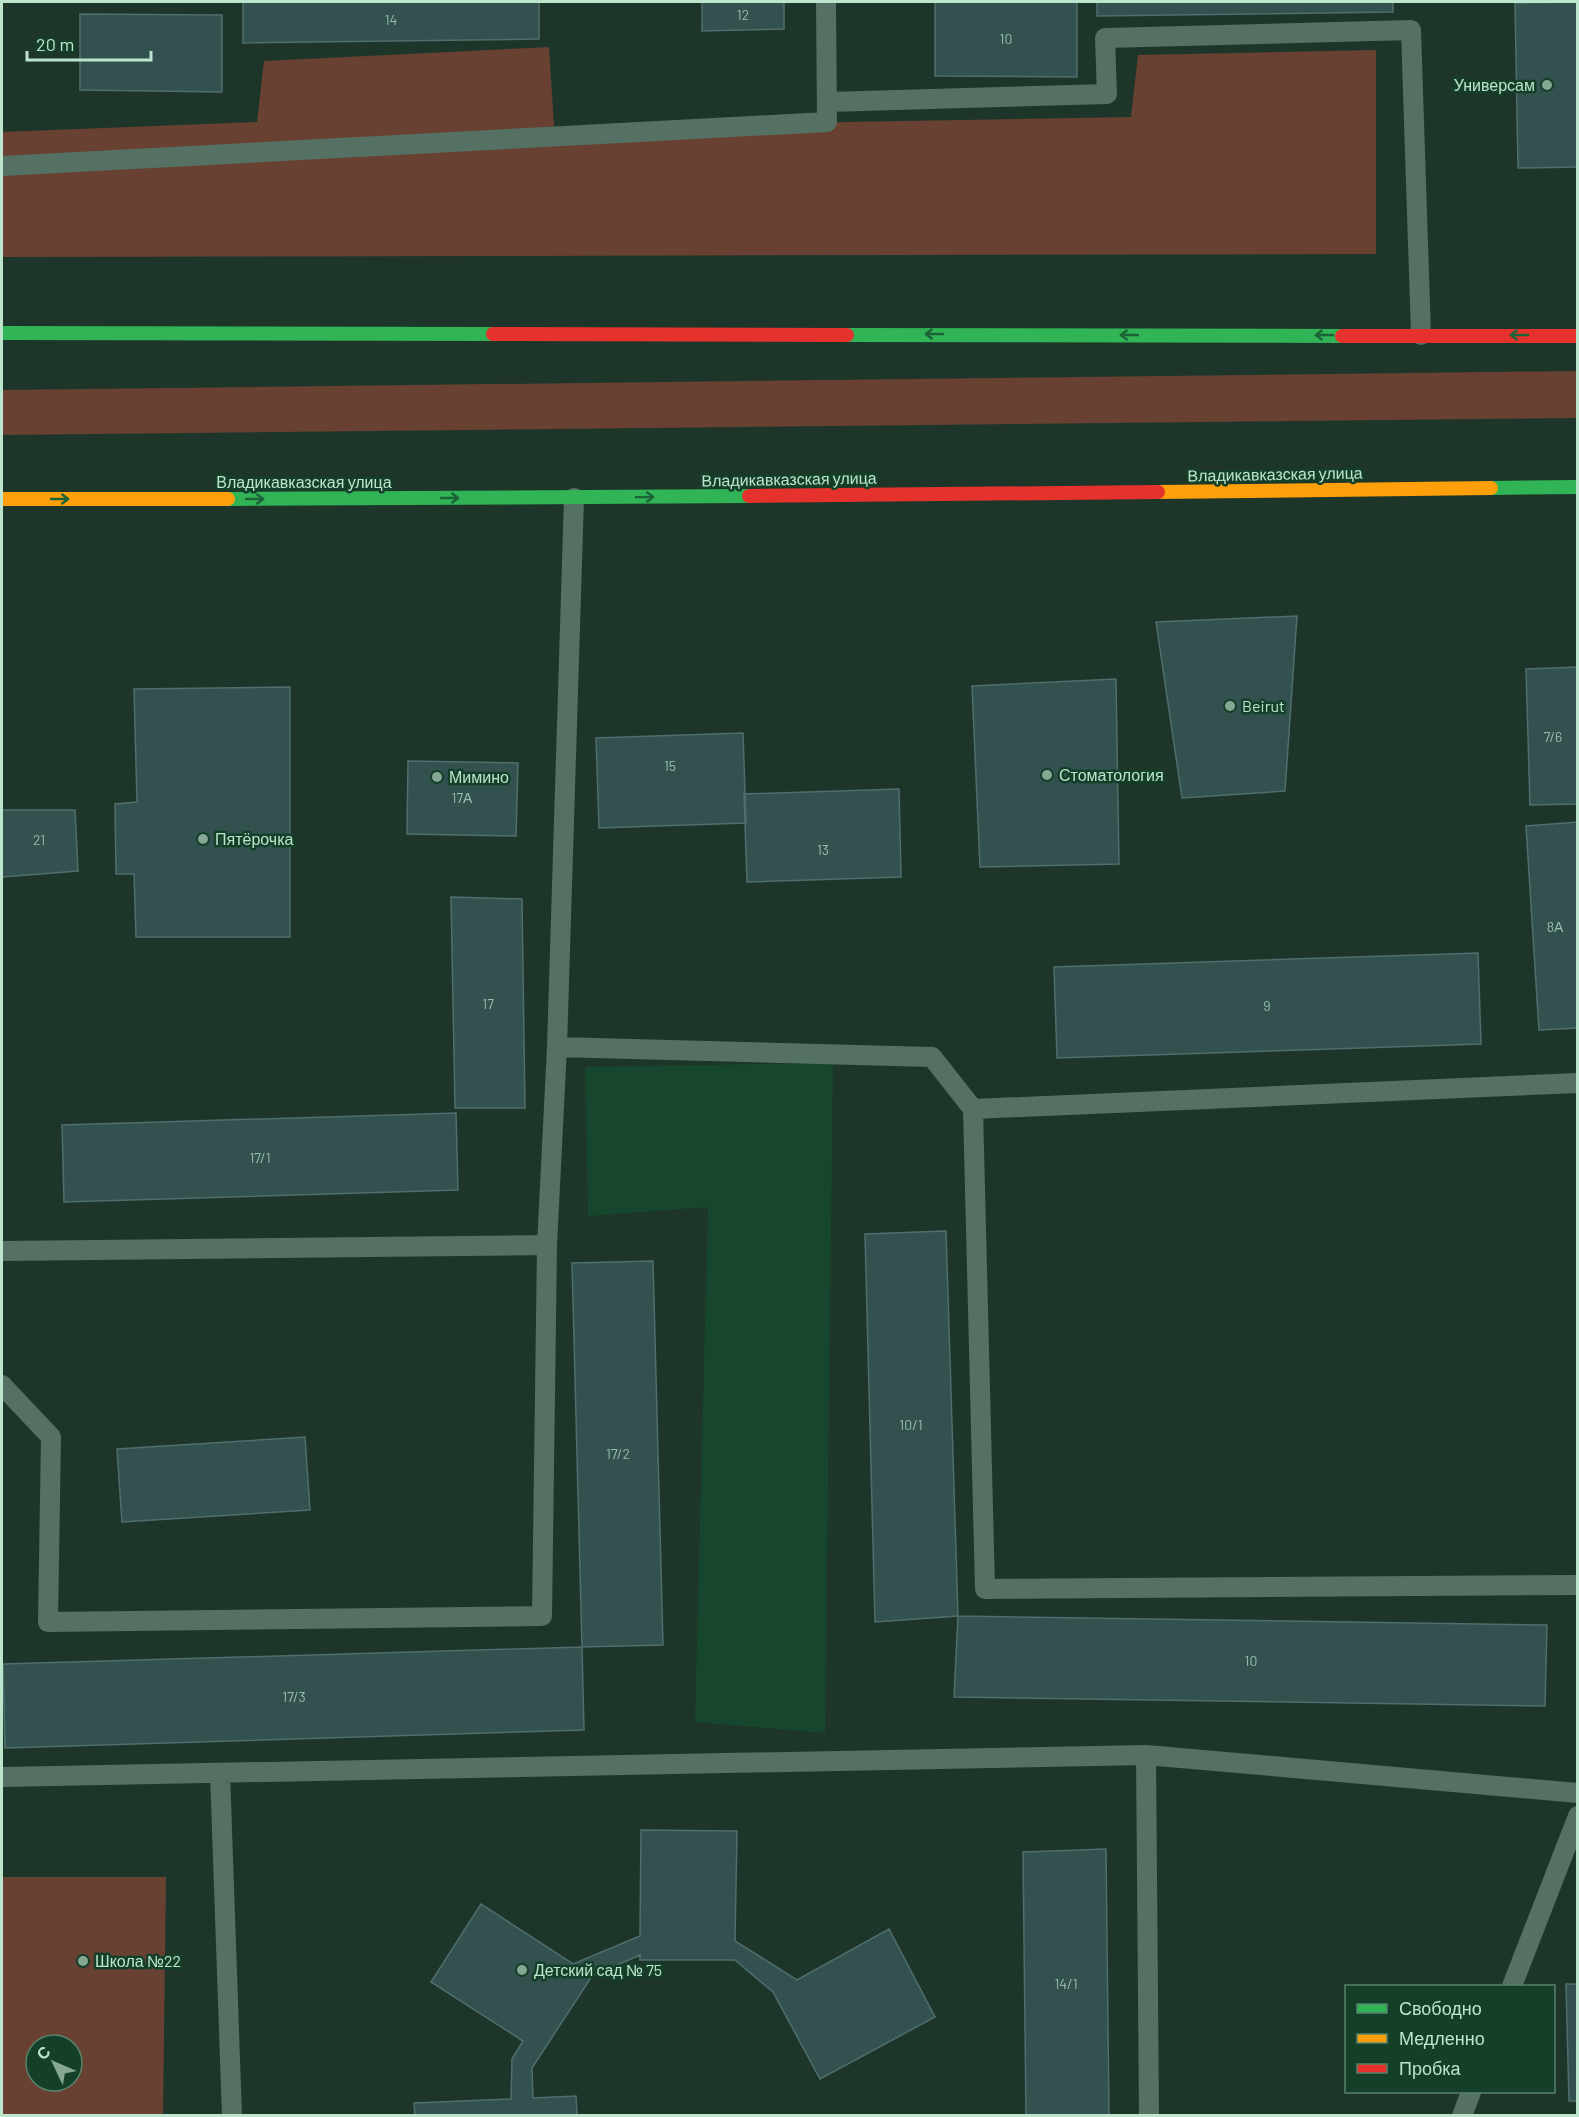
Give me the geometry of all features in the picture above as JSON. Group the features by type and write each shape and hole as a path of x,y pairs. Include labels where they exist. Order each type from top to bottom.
{"main road":[{"path":"2,333 1578,336"},
{"name":"Владикавказская улица","path":"2,499 574,498 1578,487"}],"lane":[{"path":"2,166 827,122 826,2"},
{"path":"827,102 1107,94 1105,38 1411,30 1421,335"},
{"path":"2,1385 51,1437 48,1622 542,1616 547,1245 557,1047 574,498"},
{"path":"557,1047 932,1057 973,1109 985,1589 1578,1585"},
{"path":"973,1109 1578,1083"},
{"path":"2,1251 547,1245"},
{"path":"1146,1755 1149,2115"},
{"path":"2,1778 1146,1755 1578,1792"},
{"path":"220,1773 232,2115"},
{"path":"1512,1985 1578,1816"},
{"path":"1462,2115 1470,2093"}],"shaded area":[{"path":"549,47 554,127 1131,117 1138,55 1376,50 1376,254 2,257 2,132 257,122 264,61"},
{"path":"1577,371 1577,418 2,435 2,390"},
{"path":"833,1063 825,1733 695,1722 708,1207 588,1216 585,1067"},
{"name":"Школа №22","path":"2,1877 166,1877 163,2115 2,2115"}],"building":[{"path":"243,2 539,2 539,39 243,43"},
{"path":"702,2 784,2 784,29 702,31"},
{"path":"935,2 1077,2 1077,77 935,76"},
{"path":"1097,2 1393,2 1393,12 1097,16"},
{"name":"Универсам","path":"1578,2 1578,167 1518,168 1515,3"},
{"path":"80,14 222,15 222,92 80,90"},
{"name":"Beirut","path":"1297,616 1285,791 1182,798 1156,622"},
{"path":"1578,667 1578,804 1530,805 1526,669"},
{"name":"Стоматология","path":"1116,679 1119,864 980,867 972,686"},
{"name":"Пятёрочка","path":"290,687 290,937 136,937 134,874 116,874 115,804 137,802 134,689"},
{"path":"743,733 746,823 599,828 596,738"},
{"path":"408,761 518,763 516,836 407,834"},
{"path":"899,789 901,877 747,882 744,794"},
{"path":"2,810 75,810 78,871 2,877"},
{"path":"1578,822 1578,1028 1539,1030 1526,826"},
{"path":"451,897 522,899 525,1108 455,1108"},
{"path":"1478,953 1481,1044 1057,1058 1054,967"},
{"path":"456,1113 458,1190 64,1202 62,1125"},
{"path":"946,1231 958,1616 875,1622 865,1234"},
{"path":"653,1261 663,1645 582,1647 572,1263"},
{"path":"305,1437 310,1510 122,1522 117,1449"},
{"path":"958,1616 1547,1625 1545,1706 954,1697"},
{"path":"582,1647 584,1730 5,1748 3,1664"},
{"name":"Детский сад № 75","path":"641,1830 737,1831 735,1941 797,1980 889,1929 935,2017 820,2079 773,1992 735,1960 640,1960 640,1955 592,1976 532,2068 533,2098 576,2096 577,2116 415,2116 414,2103 511,2099 512,2059 523,2041 431,1982 481,1904 573,1964 640,1936"},
{"path":"1106,1849 1109,2116 1026,2116 1023,1852"},
{"path":"1566,1984 1578,1984 1578,2101 1569,2101"}],"traffic: fast":[{"path":"2,333 493,334"},
{"path":"847,335 1342,336"},
{"path":"1491,488 1578,487"},
{"path":"228,499 749,496"}],"traffic: slow":[{"path":"1158,492 1491,488"},
{"path":"2,499 228,499"}],"traffic: jam":[{"path":"493,334 847,335"},
{"path":"1342,336 1578,336"},
{"path":"749,496 1158,492"}],"place":[{"name":"Универсам","path":"1547,85"},
{"name":"Beirut","path":"1230,706"},
{"name":"Стоматология","path":"1047,775"},
{"name":"Мимино","path":"437,777"},
{"name":"Пятёрочка","path":"203,839"},
{"name":"Школа №22","path":"83,1961"},
{"name":"Детский сад № 75","path":"522,1970"}]}
